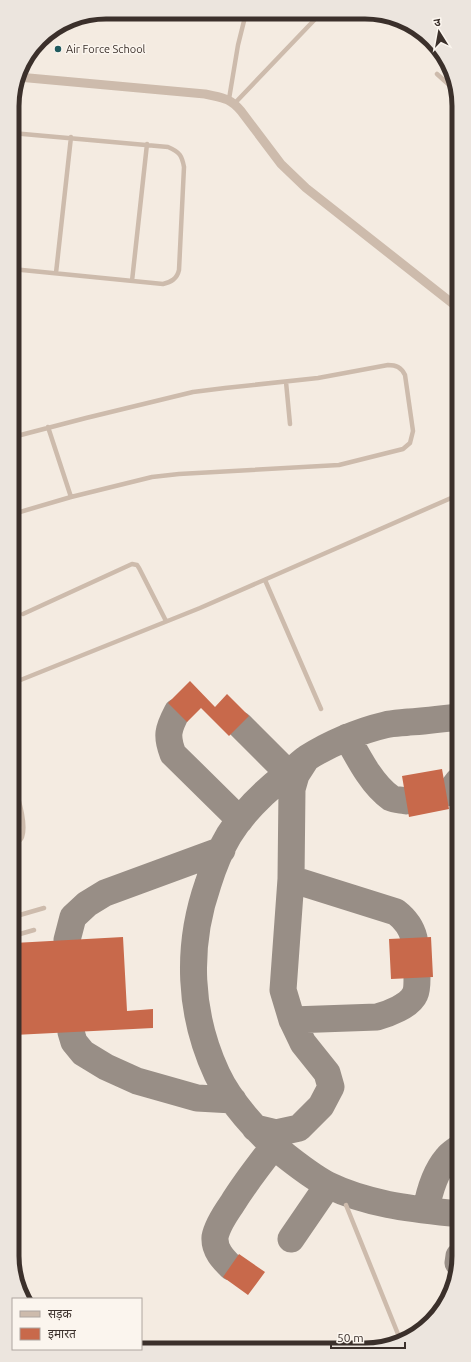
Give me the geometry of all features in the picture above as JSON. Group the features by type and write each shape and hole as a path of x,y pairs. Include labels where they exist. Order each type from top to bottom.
{"street":[{"path":"24,78 205,94 232,101 281,164 306,188 452,302"}],"lane":[{"path":"232,101 238,45 244,19"},
{"path":"232,101 315,19"},
{"path":"437,74 449,85"},
{"path":"19,133 168,147 175,150 182,157 184,167 179,270 178,276 170,282 163,284 19,270"},
{"path":"56,273 71,137"},
{"path":"132,281 147,144"},
{"path":"19,436 48,427 193,392 318,378 388,365 395,365 400,368 405,375 413,431 410,443 404,449 339,465 159,476 71,497 19,512"},
{"path":"286,382 290,424"},
{"path":"48,427 71,497"},
{"path":"19,681 265,580 452,498"},
{"path":"23,614 132,564 137,565 139,568 166,621"},
{"path":"265,580 322,709"},
{"path":"19,806 23,823 22,837 19,840"},
{"path":"19,915 44,908"},
{"path":"19,934 34,930"},
{"path":"346,1206 399,1336"}],"building":[{"path":"190,681 215,707 227,694 249,716 229,736 201,708 187,722 168,703"},
{"path":"442,769 449,809 409,817 402,776"},
{"path":"123,937 127,1011 153,1009 153,1028 19,1035 19,943"},
{"path":"431,937 433,977 391,979 389,939"},
{"path":"239,1254 265,1272 248,1295 223,1277"}],"taxiway":[{"path":"177,712 169,733 169,742 173,754 240,820"},
{"path":"452,718 388,724 344,738 307,758 271,787 255,802 235,826 214,865 201,908 196,932 194,956 196,1004 201,1028 217,1074 237,1106 272,1144 310,1174 328,1185 344,1192 376,1202 452,1213"},
{"path":"240,725 288,773"},
{"path":"347,737 366,770 378,786 391,798 406,801"},
{"path":"255,1128 276,1133 299,1128 321,1106 331,1087 327,1073 303,1043 292,1020 283,990 291,879 292,789 296,775 305,761"},
{"path":"446,793 452,789"},
{"path":"67,940 73,917 87,904 105,893 222,850"},
{"path":"291,879 396,912 407,923 414,938"},
{"path":"292,1020 382,1016 404,1006 412,998 416,991 417,978"},
{"path":"71,1032 74,1042 83,1053 106,1067 137,1081 197,1098 233,1100"},
{"path":"231,1267 218,1250 215,1237 224,1216 274,1146"},
{"path":"426,1210 436,1176 448,1157 452,1154"},
{"path":"291,1239 328,1185"}],"place":[{"name":"Air Force School","path":"58,49"}]}
